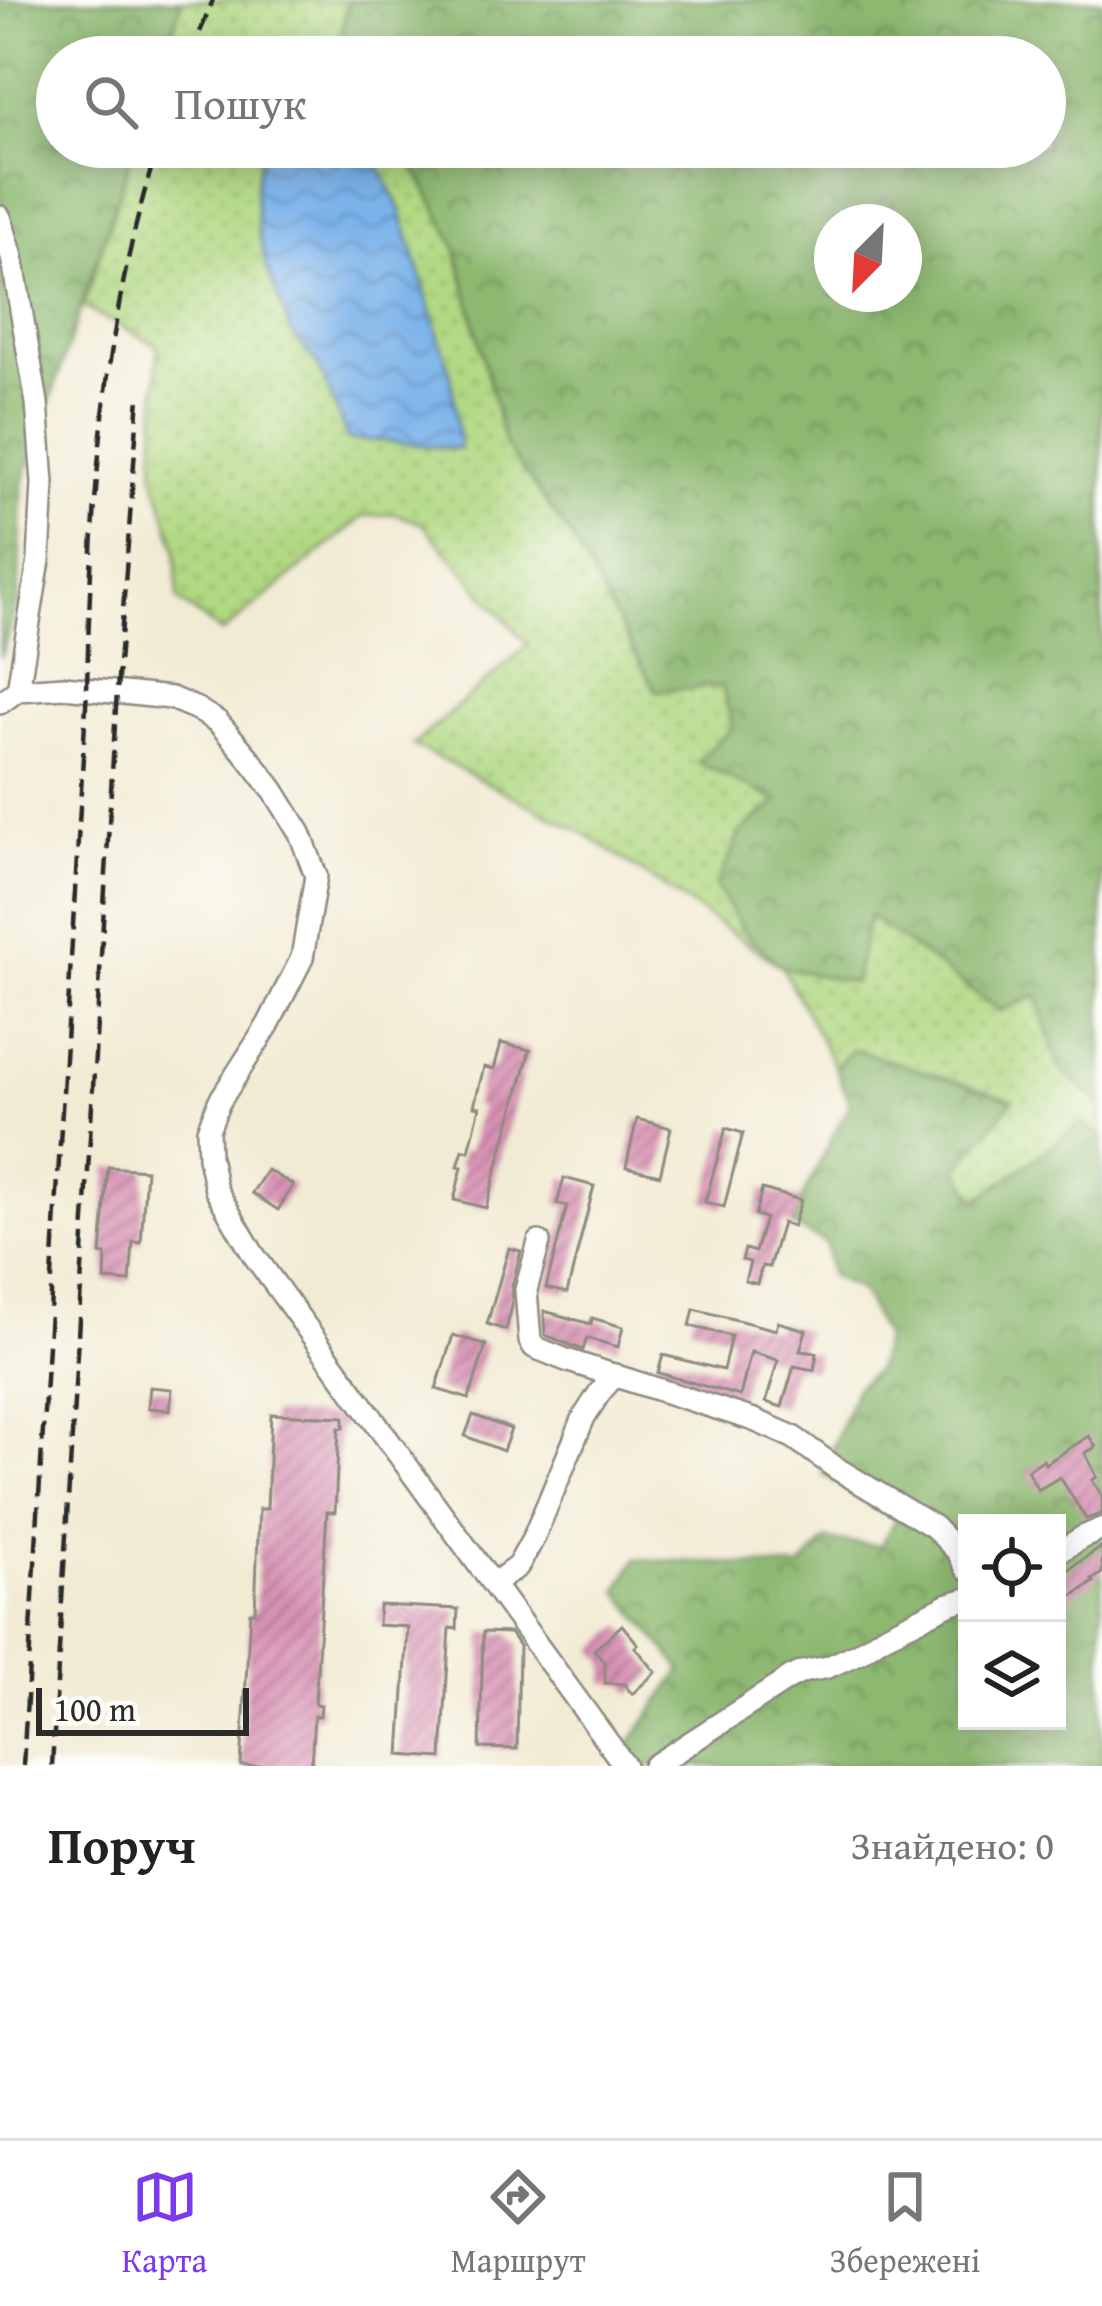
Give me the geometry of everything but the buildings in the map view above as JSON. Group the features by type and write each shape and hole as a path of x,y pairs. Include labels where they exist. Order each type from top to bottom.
{"street":[{"path":"0,217 12,257 37,404 44,483 39,560 9,696 64,687 171,698 196,709 218,722 274,791 300,833 316,876 302,958 268,1025 219,1102 208,1130 216,1190 253,1254 625,1766"},
{"path":"539,1242 526,1290 534,1346 793,1437 934,1527 958,1552"},
{"path":"495,1583 518,1566 584,1417 615,1375"},
{"path":"1066,1547 1102,1529"},
{"path":"654,1766 790,1678 859,1653 958,1602"}],"green space":[{"path":"0,0 182,0 171,36 36,36 36,168 127,168 22,486 18,601 0,658"},
{"path":"182,0 349,0 340,36 171,36"},
{"path":"349,0 1102,0 1102,1106 1059,1067 1037,995 1000,1011 869,916 854,983 782,967 744,932 716,887 740,833 778,801 697,762 733,727 722,686 656,691 571,537 505,445 456,247 416,168 1066,168 1066,36 340,36"},
{"path":"127,168 416,168 456,247 505,445 571,537 722,685 733,727 698,762 779,801 868,915 1000,1011 1037,995 1059,1067 1102,1106 1102,1136 1082,1125 976,1202 958,1168 1012,1101 854,1049 835,1067 782,967 582,832 413,745 528,645 423,524 396,514 364,516 222,633 178,600 176,548 154,474 158,346 83,307"},
{"path":"854,1049 1013,1100 958,1167 976,1201 1082,1124 1102,1136 1102,1766 638,1766 625,1750 682,1670 618,1591 636,1559 801,1568 826,1540 880,1546 896,1519 823,1474 856,1387 876,1371 884,1338 862,1292 830,1275 826,1243 793,1226 801,1200 850,1103 835,1067"}],"water":[{"path":"259,168 380,168 400,208 451,376 460,449 348,440 319,366 291,332 266,265 255,189"}],"railway":[{"path":"198,36 213,0"},
{"path":"23,1766 96,484 124,279 152,168"},
{"path":"52,1766 139,396"}]}
